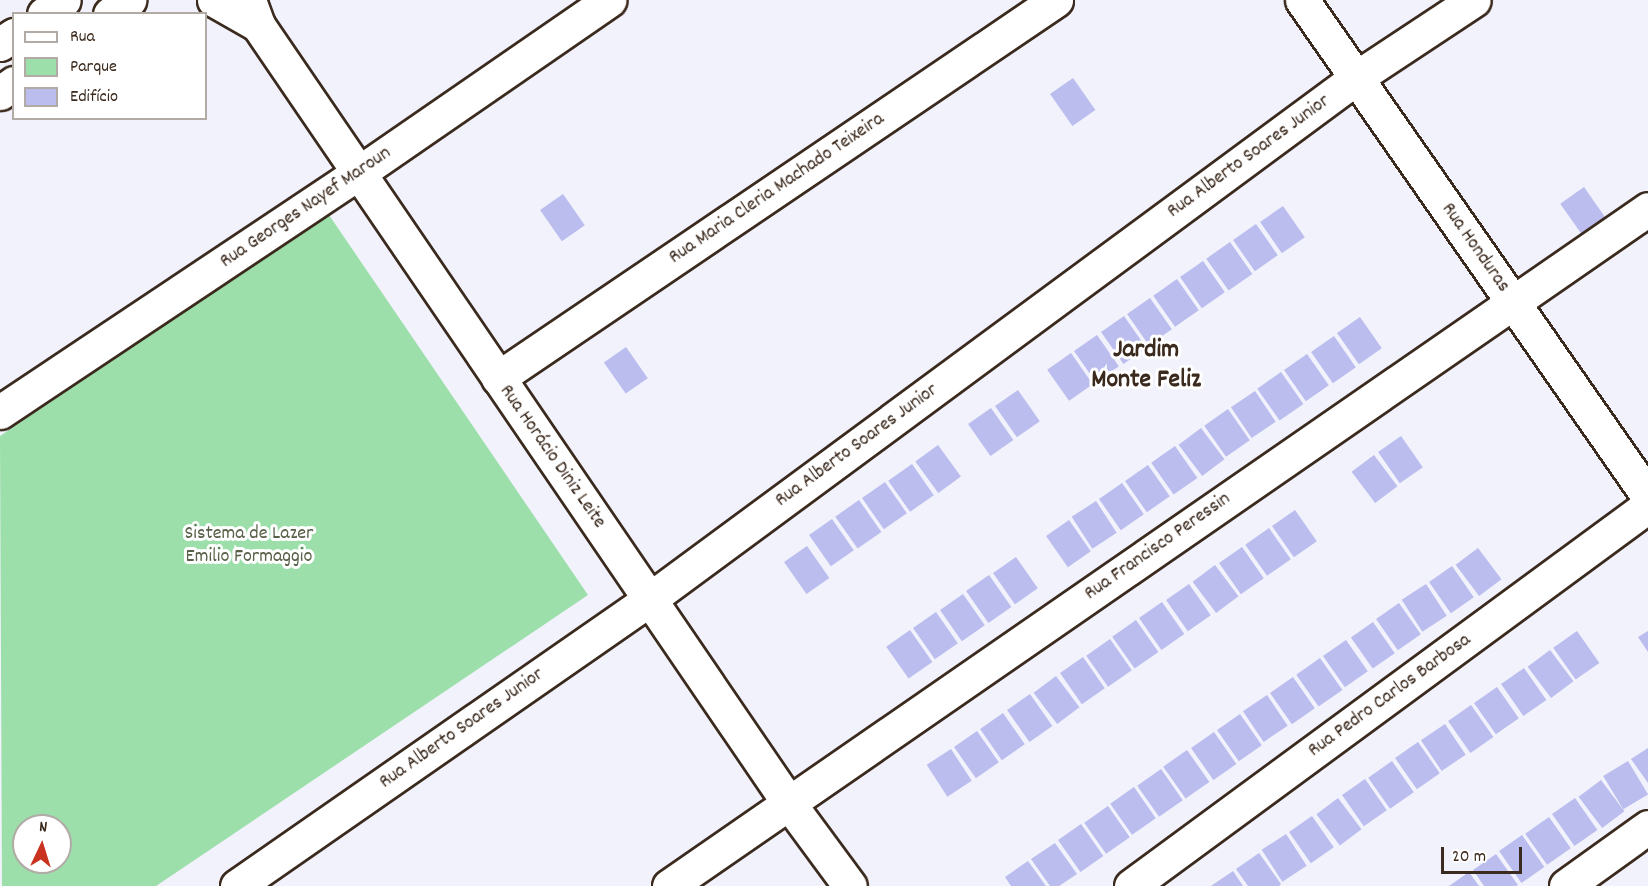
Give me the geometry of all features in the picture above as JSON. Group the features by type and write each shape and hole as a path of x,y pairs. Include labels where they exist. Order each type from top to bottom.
{"street":[{"path":"47,12 64,0"},
{"path":"113,12 129,0"},
{"name":"Rua Horácio Diniz Leite","path":"214,0 254,13 498,378 788,802 850,886"},
{"name":"Rua Georges Nayef Maroun","path":"0,412 360,172 609,0"},
{"name":"Rua Maria Cleria Machado Teixeira","path":"498,378 1056,0"},
{"name":"Rua Honduras","path":"1302,0 1648,496"},
{"name":"Rua Alberto Soares Junior","path":"237,886 650,599 1356,78 1474,0"},
{"name":"Rua Francisco Peressin","path":"669,886 1648,209"},
{"name":"Rua Pedro Carlos Barbosa","path":"1131,886 1648,506"},
{"path":"1566,886 1648,827"}],"green space":[{"name":"Sistema de Lazer Emilio Formaggio","path":"329,215 588,595 156,886 2,886 0,436"}],"building":[{"path":"1073,78 1095,110 1072,126 1050,94"},
{"path":"1584,187 1606,218 1582,235 1560,204"},
{"path":"563,194 585,225 562,241 540,210"},
{"path":"1283,206 1305,237 1282,253 1260,222"},
{"path":"1256,224 1278,255 1255,271 1233,240"},
{"path":"1230,242 1252,274 1229,291 1206,259"},
{"path":"1203,261 1225,292 1202,308 1180,277"},
{"path":"1177,279 1199,310 1175,327 1153,296"},
{"path":"1150,298 1172,329 1149,345 1127,314"},
{"path":"1124,316 1146,348 1123,364 1101,332"},
{"path":"1360,317 1382,348 1359,364 1337,333"},
{"path":"1097,335 1119,366 1096,382 1074,351"},
{"path":"1334,336 1356,367 1333,383 1311,352"},
{"path":"626,347 648,378 626,394 604,362"},
{"path":"1071,353 1093,384 1069,401 1047,370"},
{"path":"1307,354 1329,385 1306,401 1284,370"},
{"path":"1281,372 1303,404 1280,421 1257,389"},
{"path":"1018,390 1040,421 1017,437 995,406"},
{"path":"1255,391 1276,422 1252,438 1231,407"},
{"path":"991,408 1013,440 990,456 968,424"},
{"path":"1228,409 1250,440 1226,457 1204,426"},
{"path":"1201,428 1224,459 1202,476 1179,445"},
{"path":"1401,436 1423,467 1400,483 1378,452"},
{"path":"938,445 961,477 938,493 915,461"},
{"path":"1175,446 1197,478 1174,495 1151,463"},
{"path":"1374,455 1397,486 1375,503 1352,472"},
{"path":"912,464 934,495 910,512 888,481"},
{"path":"1148,465 1170,496 1147,512 1125,481"},
{"path":"885,482 907,513 884,529 862,498"},
{"path":"1122,483 1144,514 1121,530 1099,499"},
{"path":"859,500 881,532 858,549 835,517"},
{"path":"1096,501 1117,533 1092,549 1072,517"},
{"path":"1295,510 1317,541 1294,557 1272,526"},
{"path":"832,519 854,550 831,566 809,535"},
{"path":"1069,520 1091,551 1068,567 1046,536"},
{"path":"1269,528 1291,559 1267,576 1245,545"},
{"path":"807,546 829,578 806,594 784,562"},
{"path":"1242,547 1264,578 1241,594 1219,563"},
{"path":"1478,548 1501,579 1479,596 1456,565"},
{"path":"1016,557 1038,588 1015,604 993,573"},
{"path":"1215,565 1238,596 1216,613 1193,582"},
{"path":"1452,566 1474,597 1451,613 1429,582"},
{"path":"989,575 1011,607 988,623 966,591"},
{"path":"1189,584 1211,615 1188,631 1166,600"},
{"path":"1426,584 1447,616 1422,632 1402,600"},
{"path":"963,594 985,625 962,641 940,610"},
{"path":"1162,602 1184,634 1161,650 1139,618"},
{"path":"1399,603 1421,634 1398,650 1376,619"},
{"path":"936,612 958,643 935,659 913,628"},
{"path":"1136,620 1158,652 1135,669 1112,637"},
{"path":"1373,622 1395,653 1373,669 1351,637"},
{"path":"910,630 932,662 909,679 886,647"},
{"path":"1577,631 1599,663 1576,680 1553,648"},
{"path":"1648,631 1648,652 1638,637"},
{"path":"1110,639 1132,670 1108,687 1086,656"},
{"path":"1346,640 1368,671 1345,687 1323,656"},
{"path":"1550,650 1573,681 1551,698 1528,667"},
{"path":"1083,657 1105,688 1082,704 1060,673"},
{"path":"1320,658 1342,690 1319,707 1296,675"},
{"path":"1524,668 1546,700 1523,716 1501,684"},
{"path":"1056,676 1079,707 1057,724 1034,693"},
{"path":"1293,677 1315,708 1292,724 1270,693"},
{"path":"1497,687 1519,718 1496,734 1474,703"},
{"path":"1030,694 1052,726 1029,742 1007,710"},
{"path":"1267,695 1288,726 1264,742 1243,711"},
{"path":"1471,705 1493,737 1470,753 1448,721"},
{"path":"1003,713 1025,744 1002,760 980,729"},
{"path":"1240,714 1262,745 1239,761 1217,730"},
{"path":"1445,724 1466,755 1442,771 1421,740"},
{"path":"977,731 999,762 976,778 954,747"},
{"path":"1214,732 1236,764 1213,780 1191,748"},
{"path":"1418,742 1440,773 1417,789 1395,758"},
{"path":"1648,748 1648,783 1631,759"},
{"path":"951,749 972,781 947,797 927,765"},
{"path":"1187,750 1209,782 1186,799 1163,767"},
{"path":"1392,761 1414,792 1390,809 1368,778"},
{"path":"1628,761 1648,794 1623,809 1603,776"},
{"path":"1161,769 1183,800 1159,817 1137,786"},
{"path":"1365,779 1387,810 1364,826 1342,795"},
{"path":"1601,780 1624,811 1602,828 1579,797"},
{"path":"1134,787 1156,818 1132,835 1110,804"},
{"path":"1338,798 1361,829 1340,845 1316,814"},
{"path":"1575,798 1597,830 1574,846 1552,814"},
{"path":"1108,806 1130,837 1106,854 1084,823"},
{"path":"1312,816 1334,847 1311,863 1289,832"},
{"path":"1549,817 1571,848 1547,865 1525,834"},
{"path":"1081,824 1103,856 1080,872 1058,840"},
{"path":"1286,834 1307,866 1282,882 1262,850"},
{"path":"1522,835 1544,867 1521,883 1499,851"},
{"path":"1055,843 1077,874 1059,886 1050,886 1031,859"},
{"path":"1259,853 1281,884 1279,886 1248,886 1236,869"},
{"path":"1496,854 1518,885 1484,886 1473,870"},
{"path":"1028,861 1046,886 1011,886 1005,877"},
{"path":"1233,871 1243,886 1211,886"},
{"path":"1469,872 1479,886 1449,886"}],"district":[{"name":"Jardim Monte Feliz","path":"1146,366"}]}
